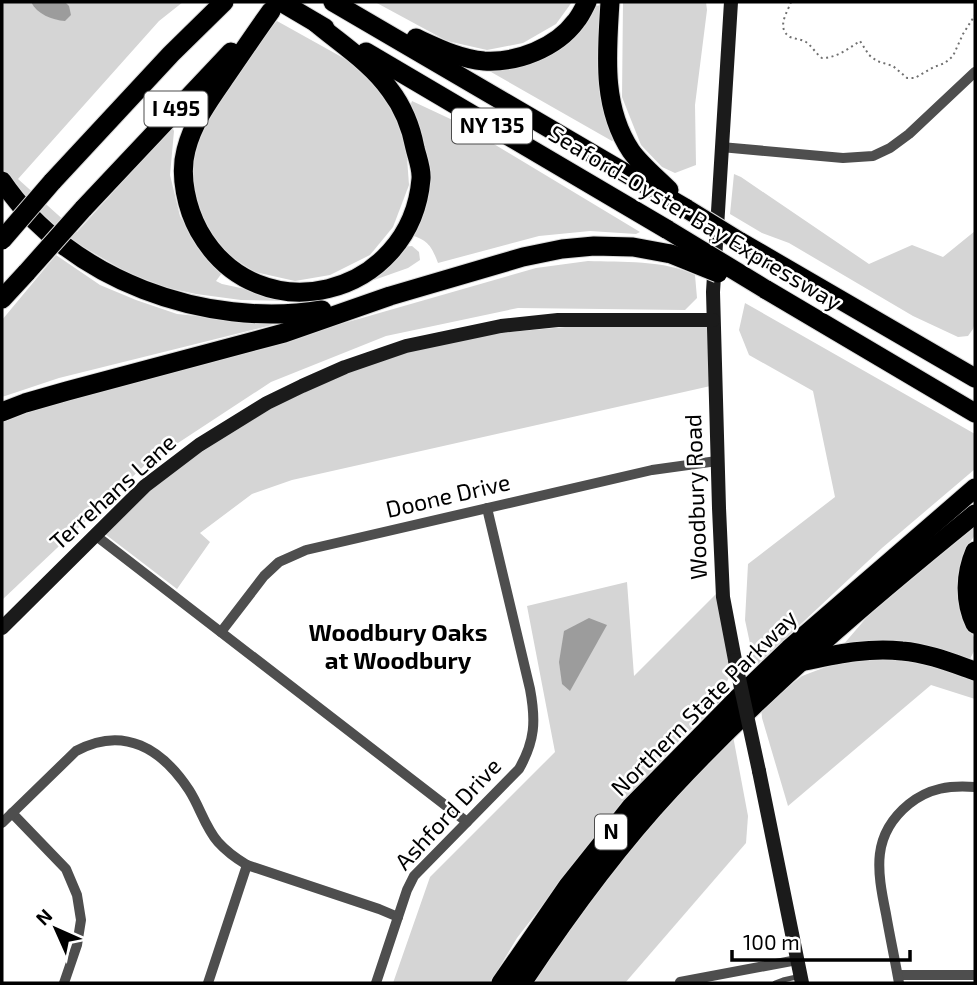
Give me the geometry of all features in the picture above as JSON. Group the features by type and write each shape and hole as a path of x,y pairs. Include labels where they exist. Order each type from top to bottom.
{"highway":[{"name":"I 495","path":"2,240 171,54 224,2"},
{"path":"334,2 454,55 484,61 519,58 552,43 576,22 587,2"},
{"name":"Seaford-Oyster Bay Expressway","path":"334,2 975,378"},
{"path":"610,2 607,62 609,94 617,125 632,152 687,209"},
{"name":"I 495","path":"2,299 83,209 277,5"},
{"path":"277,5 196,121 185,152 184,186 191,217 208,246 232,270 260,285 290,292 323,290 353,281 380,263 401,240 416,207 421,176 411,129 391,90 376,72 316,23"},
{"name":"Seaford-Oyster Bay Expressway","path":"277,5 316,23 668,230 765,294"},
{"path":"2,181 39,223 70,249 146,291 187,304 228,313 301,314 390,296"},
{"path":"2,412 67,391 284,332 390,296 523,257 594,246 633,247 671,254 718,273 765,294 975,413"},
{"name":"Northern State Parkway","path":"501,983 568,886 631,807 789,649 975,488"},
{"name":"Northern State Parkway","path":"522,983 600,872 670,790 715,743 799,662 975,513"},
{"path":"975,551 969,566 967,594 975,624"},
{"path":"799,662 866,650 904,651 975,671"}],"main road":[{"name":"Woodbury Road","path":"731,2 712,292 723,597 801,980"},
{"name":"Terrehans Lane","path":"2,628 145,486 199,445 267,403 345,367 406,346 501,326 558,320 713,320"}],"street":[{"path":"721,147 843,158 873,156 909,134 975,72"},
{"name":"Doone Drive","path":"221,632 264,576 279,562 306,550 652,470 717,461"},
{"name":"Ashford Drive","path":"376,983 414,876 519,769 528,754 533,729 533,707 488,508"},
{"path":"95,535 467,822"},
{"path":"2,823 76,751 103,740 122,741 152,751 176,773 191,792 218,842 236,858 247,865 398,917"},
{"path":"975,787 935,789 918,796 899,812 890,824 880,846 878,859 879,881 899,979 975,975"},
{"path":"12,813 66,869 77,895 81,920 77,945 64,983"},
{"path":"208,983 247,865"},
{"path":"680,982 797,960"}],"lane":[{"path":"775,983 783,979 801,980"}],"path":[{"path":"791,2 783,20 786,34 804,41 822,58 846,50 860,41 869,55 877,61 893,66 907,78 915,78 953,57 975,15"}],"shaded area":[{"path":"2,2 183,2 159,21 18,179 77,232 172,127 174,131 170,175 180,216 201,250 221,269 222,273 216,281 278,296 312,296 289,301 241,300 168,288 128,273 52,226 2,172"},
{"path":"31,2 65,2 71,15 65,21 50,18 37,10"},
{"path":"375,2 572,2 556,24 523,43 487,50 447,41"},
{"path":"623,2 706,2 695,105 696,165 675,173 662,167 641,145 622,97"},
{"path":"601,5 597,62 600,97 616,138 612,141 477,64 522,61 589,7"},
{"path":"277,21 347,60 376,85 389,102 406,144 409,185 393,227 370,255 330,275 295,281 255,272 225,253 200,220 190,189 190,155 200,120 246,55"},
{"path":"412,101 459,123 640,232 590,231 539,236 438,263 428,244 408,234 420,212 410,106"},
{"path":"734,174 869,264 912,245 943,257 975,231 973,329 968,336 958,337 913,316 789,243 762,233 730,214"},
{"path":"412,246 419,252 420,260 408,268 374,280 372,271 402,247"},
{"path":"56,255 100,285 177,314 272,325 59,378 2,397 2,320"},
{"path":"588,261 643,263 683,270 695,275 697,298 685,310 518,308 386,336 271,382 146,464 2,600 2,422 63,400 536,268"},
{"path":"745,303 975,434 975,469 882,548 755,667 745,620 748,564 835,497 813,391 749,355 739,330"},
{"path":"642,320 713,320 715,385 292,480 252,494 200,533 210,542 177,589 105,534 147,491 202,449 307,388 407,349 490,334"},
{"path":"975,524 975,535 968,545 967,625 975,639 975,649 969,661 843,645 873,610"},
{"path":"627,582 634,676 722,588 735,660 724,690 725,697 677,743 589,845 517,938 490,983 393,983 430,877 555,752 527,606"},
{"path":"589,618 607,625 570,691 562,684 559,662 564,631"},
{"path":"887,657 940,667 975,679 975,699 931,685 788,806 761,708 802,676 839,662"},
{"path":"733,736 748,816 746,843 625,983 532,983 564,934 653,818"}],"district":[{"name":"Woodbury Oaks at Woodbury","path":"398,647"}]}
